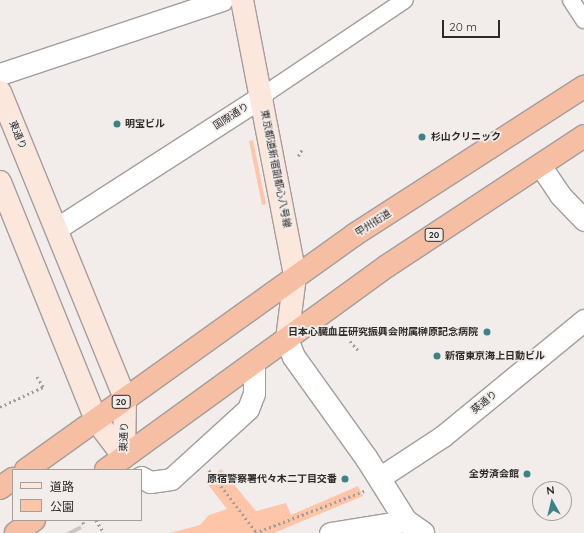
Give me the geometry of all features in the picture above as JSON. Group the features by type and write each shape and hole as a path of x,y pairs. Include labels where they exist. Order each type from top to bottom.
{"highway":[{"name":"甲州街道","path":"125,399 354,235 584,87"},
{"name":"20","path":"110,469 129,464 172,422 387,266 584,136"},
{"name":"20","path":"27,469 125,399"},
{"path":"0,488 12,480"},
{"path":"16,533 33,521"}],"main road":[{"name":"東京都道新宿副都心八号線","path":"242,0 262,96 295,276 287,339"},
{"name":"東通り","path":"0,92 125,399 129,464"},
{"name":"東通り","path":"0,182 96,420 129,464"}],"street":[{"path":"0,74 222,0"},
{"name":"国際通り","path":"56,229 262,96 405,0"},
{"path":"571,0 584,20"},
{"path":"540,165 560,195 584,220"},
{"name":"葵通り","path":"375,483 443,436 582,324"},
{"path":"287,339 294,356 375,483 412,528"},
{"path":"142,478 150,482 171,479 248,409 254,393 254,362"},
{"path":"330,533 412,528"}],"path":[{"path":"298,156 303,148"},
{"path":"350,341 358,350"},
{"path":"0,407 43,387 36,376"},
{"path":"208,470 256,533 375,483"},
{"path":"97,521 104,533"},
{"path":"83,522 85,527"}],"green space":[{"path":"253,140 266,204 262,205 249,141"},
{"path":"221,469 256,511 286,503 291,515 358,486 363,496 274,533 170,533 200,525 209,515 227,509 206,482"}],"tunnel":[{"path":"73,529 75,533"}],"place":[{"name":"明宝ビル","path":"117,124"},
{"name":"杉山クリニック","path":"422,137"},
{"name":"日本心臓血圧研究振興会附属榊原記念病院","path":"487,332"},
{"name":"新宿東京海上日動ビル","path":"437,356"},
{"name":"全労済会館","path":"527,474"},
{"name":"原宿警察署代々木二丁目交番","path":"345,479"}]}
